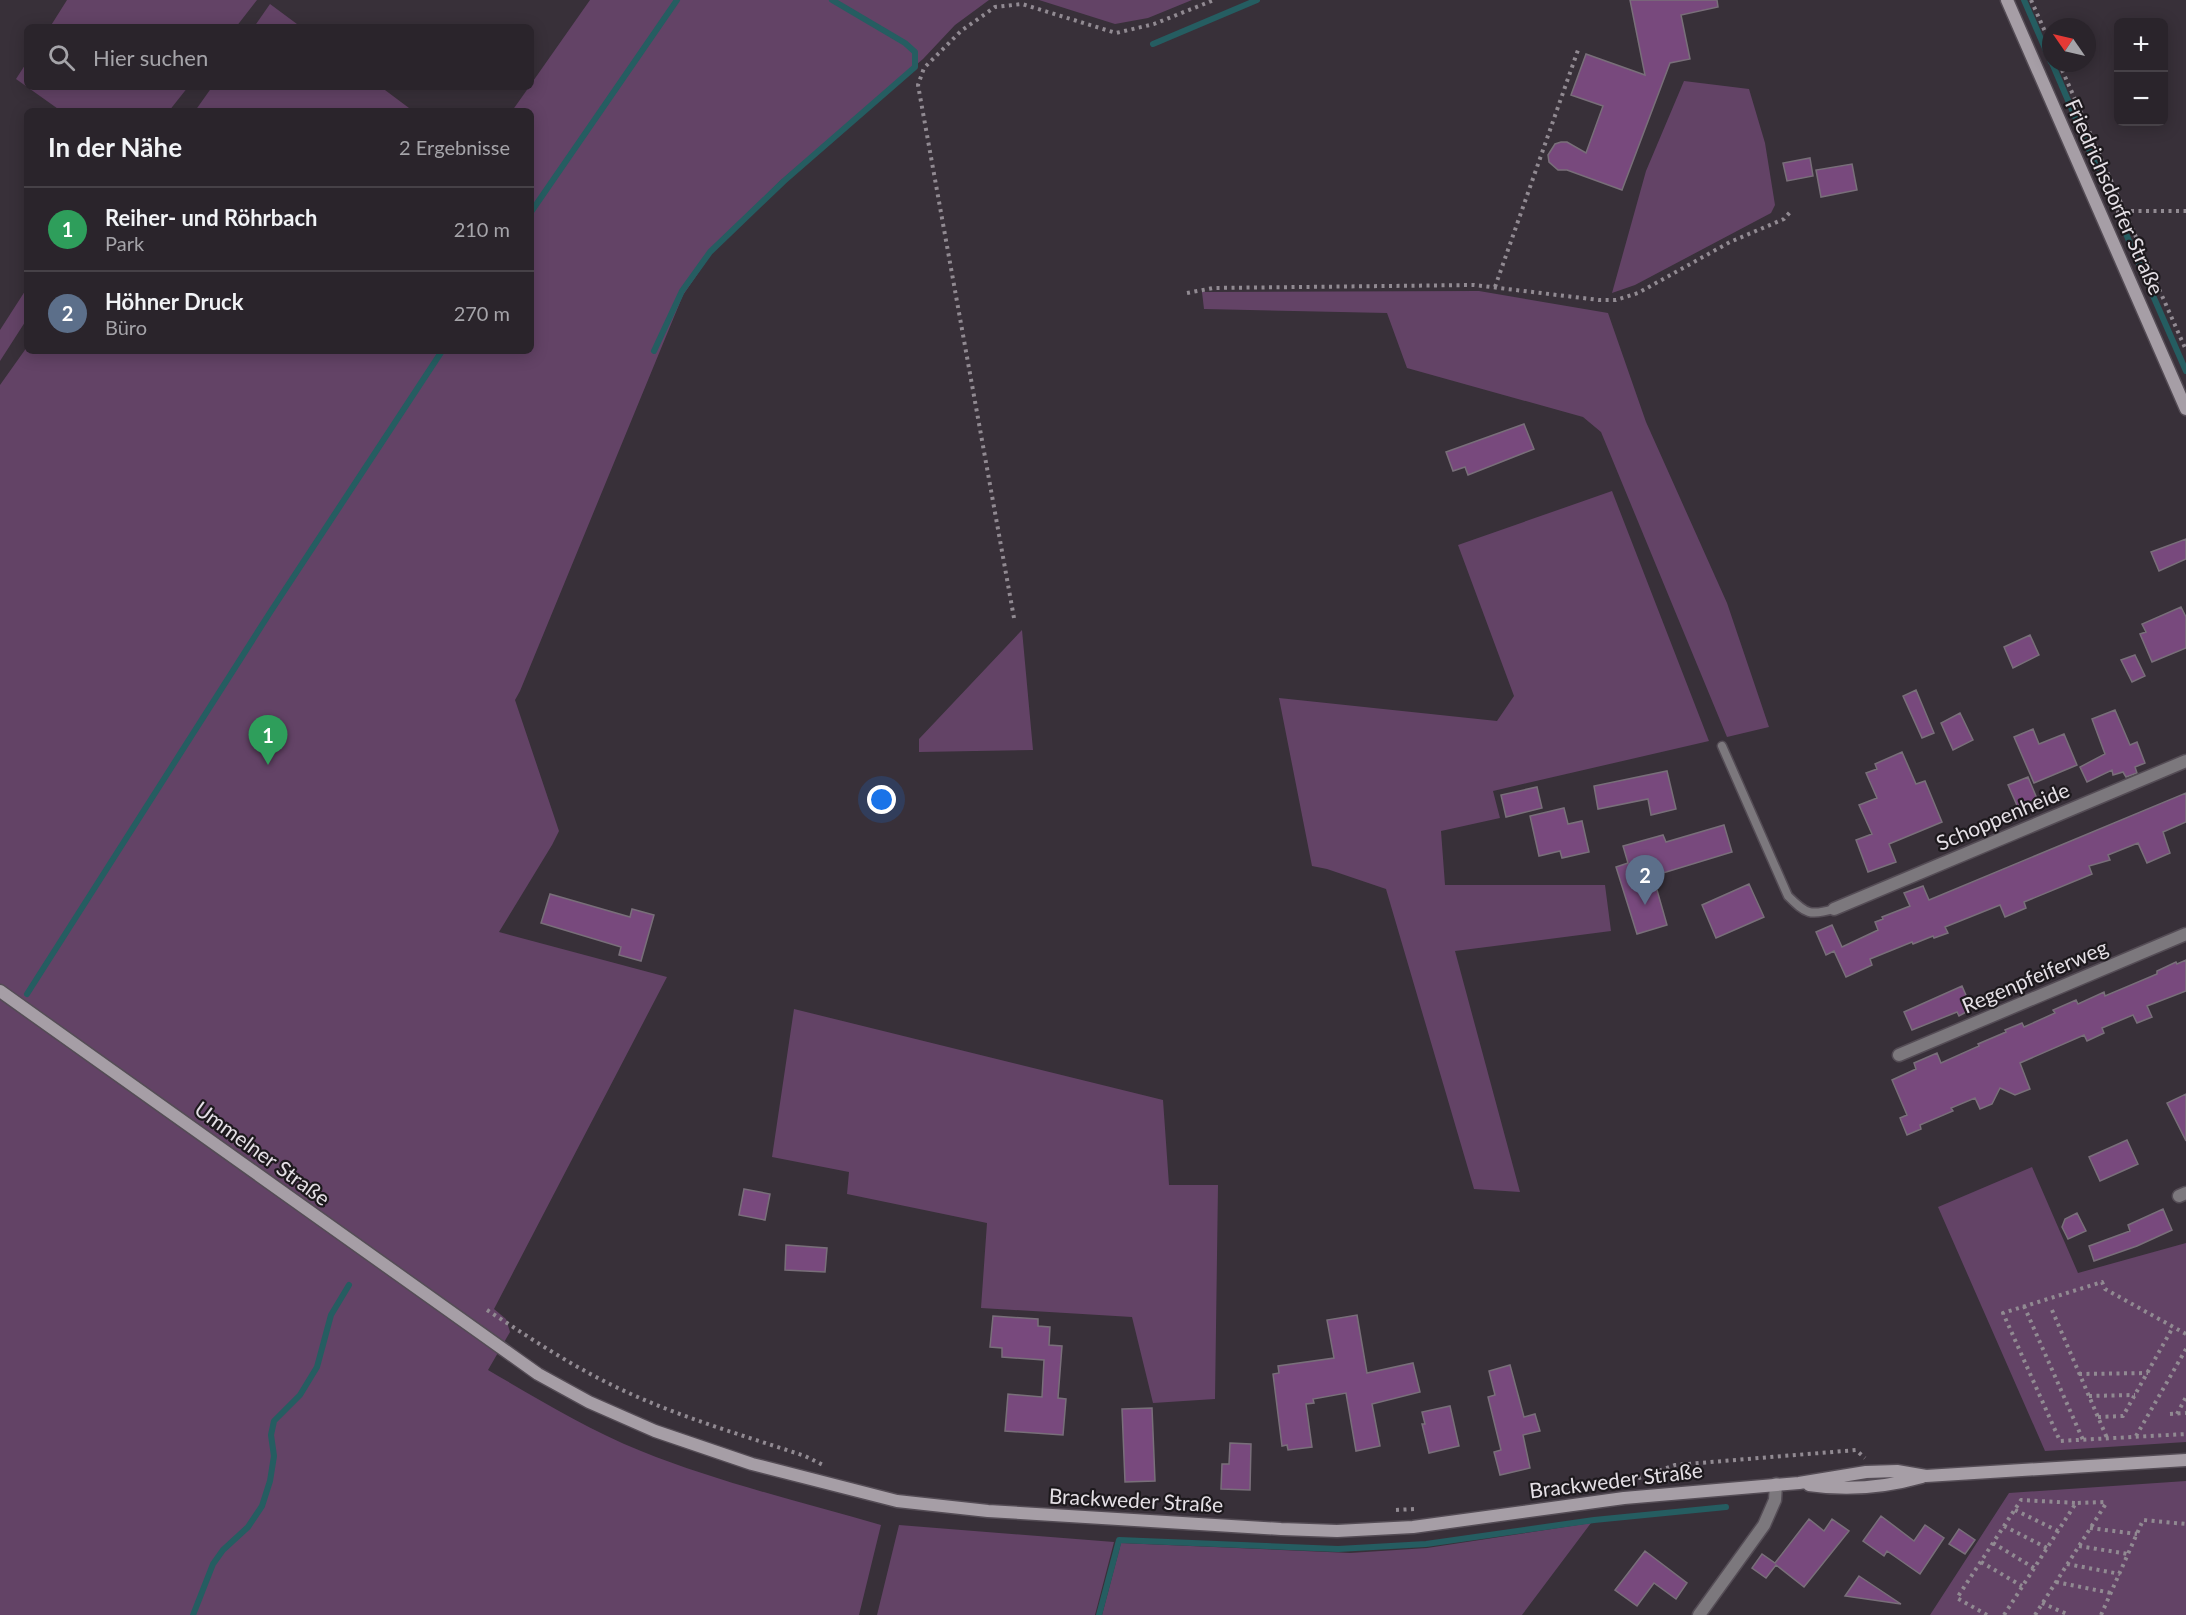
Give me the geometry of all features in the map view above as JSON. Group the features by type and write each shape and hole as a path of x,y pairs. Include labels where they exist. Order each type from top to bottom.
{"main road":[{"name":"Friedrichsdorfer Straße","path":"2007,0 2186,409"},
{"name":"Ummelner Straße","path":"0,991 500,1348"},
{"name":"Brackweder Straße","path":"500,1348 538,1374 589,1402 666,1435 752,1464 897,1501 1080,1518 1337,1531 1413,1527 1624,1498 1776,1484 1799,1483 1835,1489 1861,1489 1894,1485 1926,1476 2186,1460"}],"street":[{"name":"Schoppenheide","path":"1834,909 2186,760"},
{"name":"Regenpfeiferweg","path":"1899,1056 2186,934"},
{"path":"1699,1615 1764,1525 1775,1500 1776,1484"}],"lane":[{"path":"1722,746 1788,896 1803,911 1819,913 1834,909"}],"path":[{"path":"1014,618 918,85 924,68 961,31 995,7 1022,4 1116,33 1154,24 1214,0"},
{"path":"2031,0 2042,25"},
{"path":"1495,287 1578,50"},
{"path":"2063,72 2186,350"},
{"path":"1188,293 1214,288 1474,285 1616,300 1638,293 1730,242 1784,219 1792,210"},
{"path":"2098,210 2186,211"},
{"path":"2186,1327 2185,1333 2173,1327 2105,1289 2102,1282 2003,1313 2060,1441 2186,1434"},
{"path":"2024,1306 2083,1440"},
{"path":"487,1310 601,1380 666,1409 805,1455 828,1467"},
{"path":"2052,1310 2107,1438"},
{"path":"2098,1417 2123,1416 2173,1327"},
{"path":"2136,1437 2186,1349"},
{"path":"2079,1374 2148,1373"},
{"path":"2089,1396 2135,1395"},
{"path":"2176,1414 2186,1397"},
{"path":"2170,1414 2186,1413"},
{"path":"1627,1482 1675,1465 1856,1450 1865,1456 1866,1464"},
{"path":"1987,1615 1958,1598 2021,1500 2107,1502 2035,1615"},
{"path":"2004,1615 2076,1503"},
{"path":"1390,1511 1424,1508"},
{"path":"2015,1510 2058,1531"},
{"path":"2101,1615 2144,1520 2186,1524"},
{"path":"2004,1526 2047,1548"},
{"path":"2090,1528 2137,1534"},
{"path":"1993,1544 2034,1568"},
{"path":"2079,1546 2128,1554"},
{"path":"1981,1562 2022,1586"},
{"path":"2067,1564 2121,1574"},
{"path":"2056,1582 2111,1593"},
{"path":"2042,1603 2069,1615"}],"shaded area":[{"path":"67,0 257,0 238,24 52,24"},
{"path":"590,0 989,0 955,25 923,59 779,182 712,253 683,295 515,700 559,831 499,932 667,977 494,1309 506,1319 510,1332 488,1370 544,1403 641,1451 730,1482 881,1525 859,1615 0,1615 0,385 24,351 24,354 534,354 534,108 514,108 527,90 534,90 534,80"},
{"path":"1039,0 1192,0 1148,18 1115,24"},
{"path":"270,4 297,24 256,24"},
{"path":"24,67 24,85 16,79"},
{"path":"1684,81 1749,89 1765,143 1775,205 1771,213 1635,285 1612,293 1646,171"},
{"path":"31,90 186,90 171,108 57,108"},
{"path":"210,90 385,90 409,108 197,108"},
{"path":"1479,291 1608,313 1646,422 1727,603 1769,727 1727,737 1601,432 1583,417 1407,368 1387,313 1204,309 1202,292"},
{"path":"24,293 24,324 0,361 0,330"},
{"path":"1612,491 1709,741 1493,791 1500,818 1441,831 1445,885 1605,885 1611,931 1455,951 1520,1192 1474,1189 1386,889 1312,866 1279,698 1497,721 1514,696 1458,545"},
{"path":"1022,630 1033,750 919,752 919,739"},
{"path":"794,1009 1163,1100 1169,1185 1218,1185 1215,1399 1153,1403 1132,1317 981,1308 987,1223 847,1194 849,1172 772,1157"},
{"path":"2032,1167 2078,1273 2186,1243 2186,1442 2045,1451 1938,1207"},
{"path":"2186,1481 2186,1615 1930,1615 2009,1493"},
{"path":"1591,1523 1522,1615 1102,1615 1121,1543 1350,1553 1427,1548"},
{"path":"899,1525 1114,1542 1095,1615 877,1615"}],"building":[{"path":"1630,0 1717,0 1718,7 1681,15 1690,59 1670,63 1622,190 1567,170 1558,170 1549,162 1548,155 1555,144 1561,142 1567,142 1586,153 1603,106 1571,95 1586,54 1645,75"},
{"path":"1810,158 1813,176 1787,181 1783,163"},
{"path":"1852,164 1857,190 1821,197 1816,170"},
{"path":"1524,424 1534,449 1468,475 1465,467 1453,471 1446,452"},
{"path":"2186,539 2186,559 2159,571 2151,552"},
{"path":"2181,607 2186,617 2186,648 2152,662 2140,634 2146,632 2142,624"},
{"path":"2030,635 2039,655 2013,668 2004,647"},
{"path":"2135,655 2145,676 2132,682 2121,660"},
{"path":"1916,690 1934,733 1922,738 1903,696"},
{"path":"2115,710 2130,745 2137,742 2145,763 2135,767 2137,773 2126,777 2123,772 2113,775 2112,770 2087,782 2080,767 2105,754 2092,719"},
{"path":"1960,713 1973,740 1953,750 1941,723"},
{"path":"2033,729 2039,744 2064,734 2077,765 2034,783 2014,737"},
{"path":"1902,752 1916,784 1925,781 1942,822 1889,844 1896,862 1868,872 1856,840 1872,834 1859,805 1877,798 1866,773 1877,769 1875,764"},
{"path":"1667,771 1676,809 1651,815 1648,799 1598,809 1594,786"},
{"path":"2028,777 2038,801 2019,810 2008,785"},
{"path":"1537,787 1542,808 1506,817 1501,795"},
{"path":"2186,793 2186,822 2163,832 2170,853 2147,863 2138,843 2108,855 2110,860 2089,866 2092,874 2024,902 2026,908 2005,917 2000,905 1945,927 1948,933 1913,944 1912,942 1870,959 1872,965 1846,977 1834,951 1826,955 1816,932 1832,925 1842,947 1878,930 1875,922 1883,919 1882,917 1910,906 1904,893 1923,886 1929,900"},
{"path":"1564,808 1568,824 1582,821 1589,852 1562,858 1560,851 1539,856 1530,816"},
{"path":"1724,825 1732,852 1653,876 1667,925 1637,934 1616,867 1628,863 1623,846 1663,835 1666,842"},
{"path":"1749,884 1764,917 1716,938 1702,905"},
{"path":"550,894 630,917 632,909 654,915 641,961 619,955 621,947 541,923"},
{"path":"2186,960 2186,991 2147,1006 2152,1017 2137,1023 2133,1015 2102,1028 2104,1033 2087,1041 2084,1035 2020,1063 2030,1089 2015,1095 2000,1088 1992,1104 1980,1109 1975,1098 1951,1108 1953,1111 1920,1125 1921,1129 1907,1135 1900,1118 1907,1115 1892,1080 1916,1069 1914,1063 1937,1053 1941,1063 1979,1046 1978,1044 2006,1032 2005,1030 2022,1023 2024,1027 2055,1013 2053,1010 2076,1000 2078,1004 2104,992 2105,996 2157,974 2157,971 2176,962 2177,964"},
{"path":"1962,986 1972,1009 1959,1016 1957,1012 1912,1030 1904,1012"},
{"path":"2186,1094 2186,1141 2167,1103"},
{"path":"2127,1140 2138,1164 2100,1181 2089,1157"},
{"path":"744,1189 770,1194 765,1220 739,1215"},
{"path":"2163,1209 2172,1230 2137,1246 2094,1261 2089,1246 2130,1231 2128,1225"},
{"path":"2077,1213 2086,1231 2068,1239 2062,1227 2065,1219"},
{"path":"786,1245 827,1248 825,1272 785,1270"},
{"path":"1357,1315 1367,1373 1413,1363 1420,1392 1372,1404 1380,1446 1356,1451 1346,1393 1313,1399 1314,1403 1306,1404 1312,1447 1288,1450 1287,1445 1282,1446 1273,1374 1279,1373 1278,1366 1334,1358 1327,1320"},
{"path":"993,1316 1038,1319 1038,1326 1050,1327 1049,1345 1062,1346 1058,1398 1066,1399 1063,1435 1005,1431 1008,1394 1042,1397 1044,1360 1002,1357 1002,1348 990,1347"},
{"path":"1510,1365 1524,1417 1535,1414 1540,1431 1523,1435 1530,1468 1500,1475 1494,1452 1501,1450 1488,1397 1495,1395 1489,1371"},
{"path":"1450,1406 1459,1446 1429,1453 1422,1424 1425,1424 1422,1412"},
{"path":"1152,1408 1155,1481 1125,1482 1122,1409"},
{"path":"1230,1443 1251,1444 1250,1490 1221,1489 1222,1464 1229,1464"},
{"path":"1881,1516 1914,1541 1925,1525 1944,1538 1920,1574 1887,1551 1884,1556 1863,1541"},
{"path":"1809,1519 1824,1531 1832,1519 1849,1531 1804,1587 1776,1565 1766,1578 1752,1568 1762,1554 1775,1563"},
{"path":"1959,1529 1975,1540 1965,1554 1949,1544"},
{"path":"1645,1551 1687,1583 1676,1599 1654,1583 1637,1606 1615,1590"},
{"path":"1859,1576 1901,1604 1845,1596"}],"waterway":[{"path":"534,208 677,0"},
{"path":"654,351 682,291 710,252 784,181 915,67 915,52 905,43 832,0"},
{"path":"1153,44 1257,0"},
{"path":"2024,0 2042,41"},
{"path":"2056,72 2097,168"},
{"path":"2123,227 2186,371"},
{"path":"27,994 271,611 440,354"},
{"path":"193,1615 213,1564 223,1550 248,1527 262,1506 270,1481 274,1456 271,1435 274,1421 300,1395 317,1367 331,1315 349,1285"},
{"path":"1099,1615 1119,1540 1338,1549 1426,1544 1594,1520 1726,1507"}],"place":[{"name":"Reiher- und Röhrbach","path":"268,765"},
{"name":"Höhner Druck","path":"1645,905"}]}
